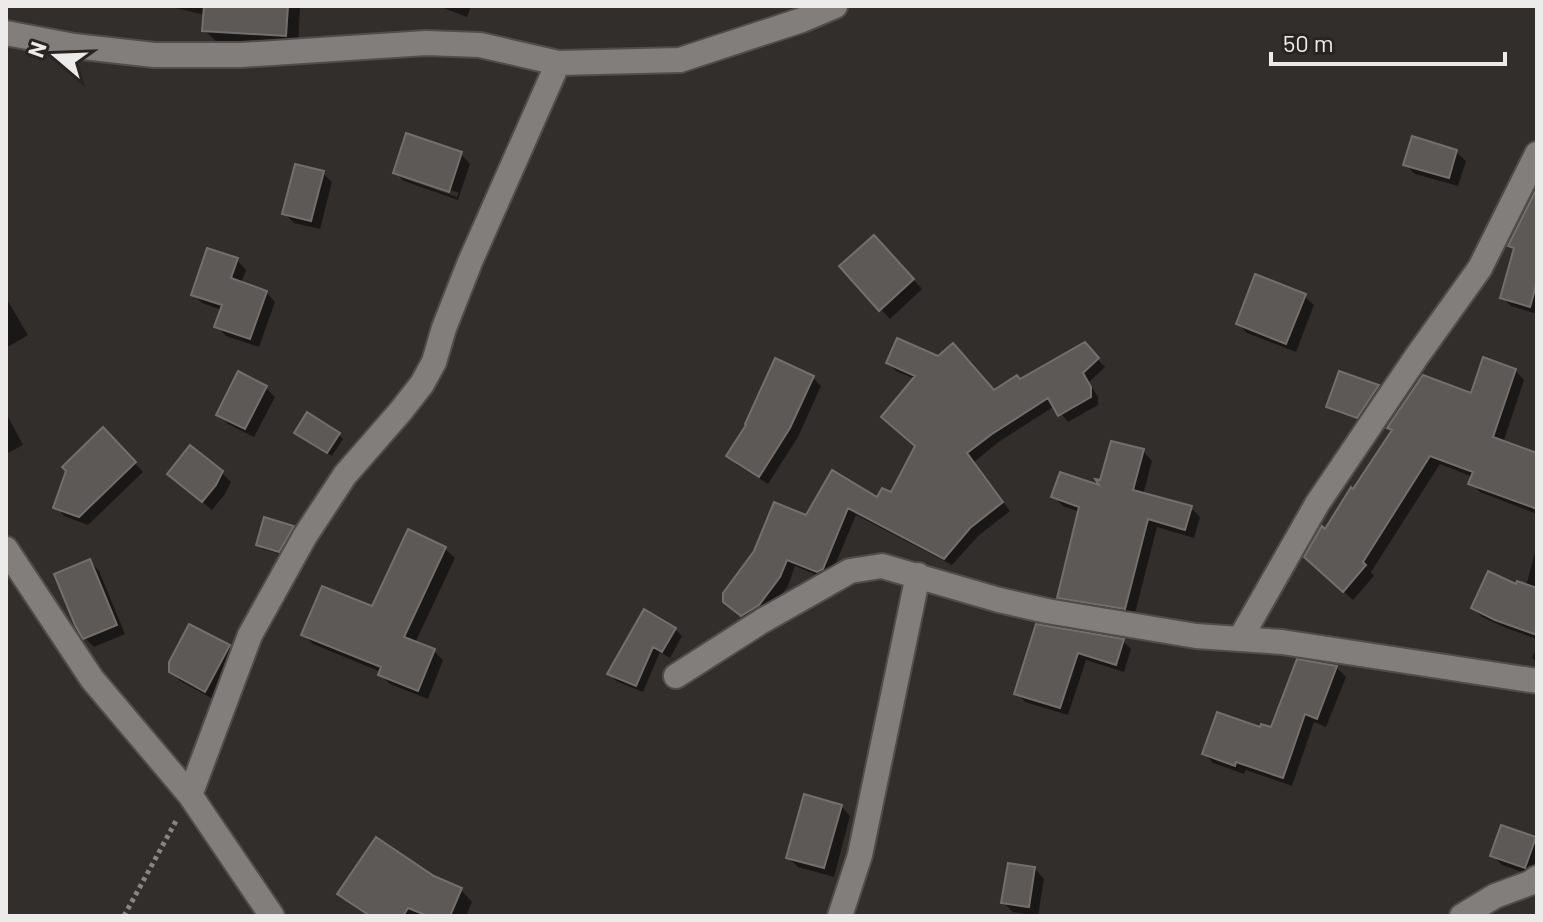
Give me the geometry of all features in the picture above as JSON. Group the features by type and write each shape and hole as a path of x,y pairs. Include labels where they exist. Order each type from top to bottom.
{"street":[{"path":"6,33 74,46 154,55 241,55 426,43 480,45 558,63 680,60 835,6"},
{"path":"190,795 250,635 305,536 345,475 400,412 422,384 434,362 470,262 558,63"},
{"path":"1240,639 1317,504 1480,268 1537,154"},
{"path":"6,549 92,679 190,795 272,916"},
{"path":"676,676 762,621 850,571 882,566 1047,611 1196,636 1297,644 1537,681"},
{"path":"840,916 860,855 918,575"},
{"path":"1462,916 1495,896 1537,878"}],"path":[{"path":"124,916 190,795"}],"building":[{"path":"204,6 288,6 286,36 202,31"},
{"path":"406,133 462,152 449,192 393,173"},
{"path":"1412,136 1457,150 1449,178 1403,165"},
{"path":"295,164 324,171 311,221 282,214"},
{"path":"1535,192 1537,282 1530,307 1500,298 1514,248 1508,246"},
{"path":"874,235 914,279 879,311 839,266"},
{"path":"207,248 238,258 231,278 267,291 250,339 214,327 222,305 191,295"},
{"path":"1255,274 1306,294 1286,344 1236,324"},
{"path":"897,338 938,356 953,343 994,390 1017,375 1020,379 1085,342 1099,358 1083,373 1091,387 1091,397 1058,416 1048,398 967,453 1003,502 970,528 944,559 848,508 823,569 817,572 787,560 780,577 759,605 741,616 723,602 723,593 754,551 774,502 806,515 832,470 877,497 882,488 891,492 915,446 881,417 915,376 886,363"},
{"path":"1483,357 1516,369 1493,437 1537,453 1537,509 1468,484 1473,472 1430,456 1363,562 1366,565 1343,592 1304,557 1322,526 1325,529 1351,487 1353,489 1392,430 1387,428 1423,375 1471,393"},
{"path":"775,358 814,376 790,428 759,477 726,456 746,425"},
{"path":"238,371 267,386 245,429 216,415"},
{"path":"1339,371 1379,385 1357,418 1326,407"},
{"path":"307,412 340,433 327,453 294,433"},
{"path":"103,427 136,462 79,517 53,508 66,471 62,467"},
{"path":"1111,441 1144,449 1133,490 1192,506 1185,530 1148,519 1125,609 1057,598 1079,507 1051,497 1060,472 1099,485 1095,479 1100,480"},
{"path":"190,445 223,471 202,502 167,474"},
{"path":"264,517 294,526 279,552 256,545"},
{"path":"408,529 446,547 404,637 435,649 418,691 378,675 381,667 301,635 322,586 372,606"},
{"path":"90,559 117,625 83,639 54,574"},
{"path":"1488,571 1516,584 1517,581 1537,588 1537,635 1471,608"},
{"path":"644,609 676,628 662,652 653,647 636,686 607,674"},
{"path":"189,624 230,645 205,692 169,672 169,662"},
{"path":"1036,624 1124,639 1116,665 1078,653 1060,708 1014,694"},
{"path":"1297,659 1337,666 1317,719 1305,714 1283,778 1202,754 1217,712 1260,727 1261,724 1271,727"},
{"path":"804,794 842,805 824,868 786,858"},
{"path":"1501,825 1536,837 1525,868 1490,856"},
{"path":"376,837 434,876 462,888 450,916 428,916 408,908 403,916 370,916 337,894"},
{"path":"1008,863 1035,867 1029,907 1001,903"}]}
